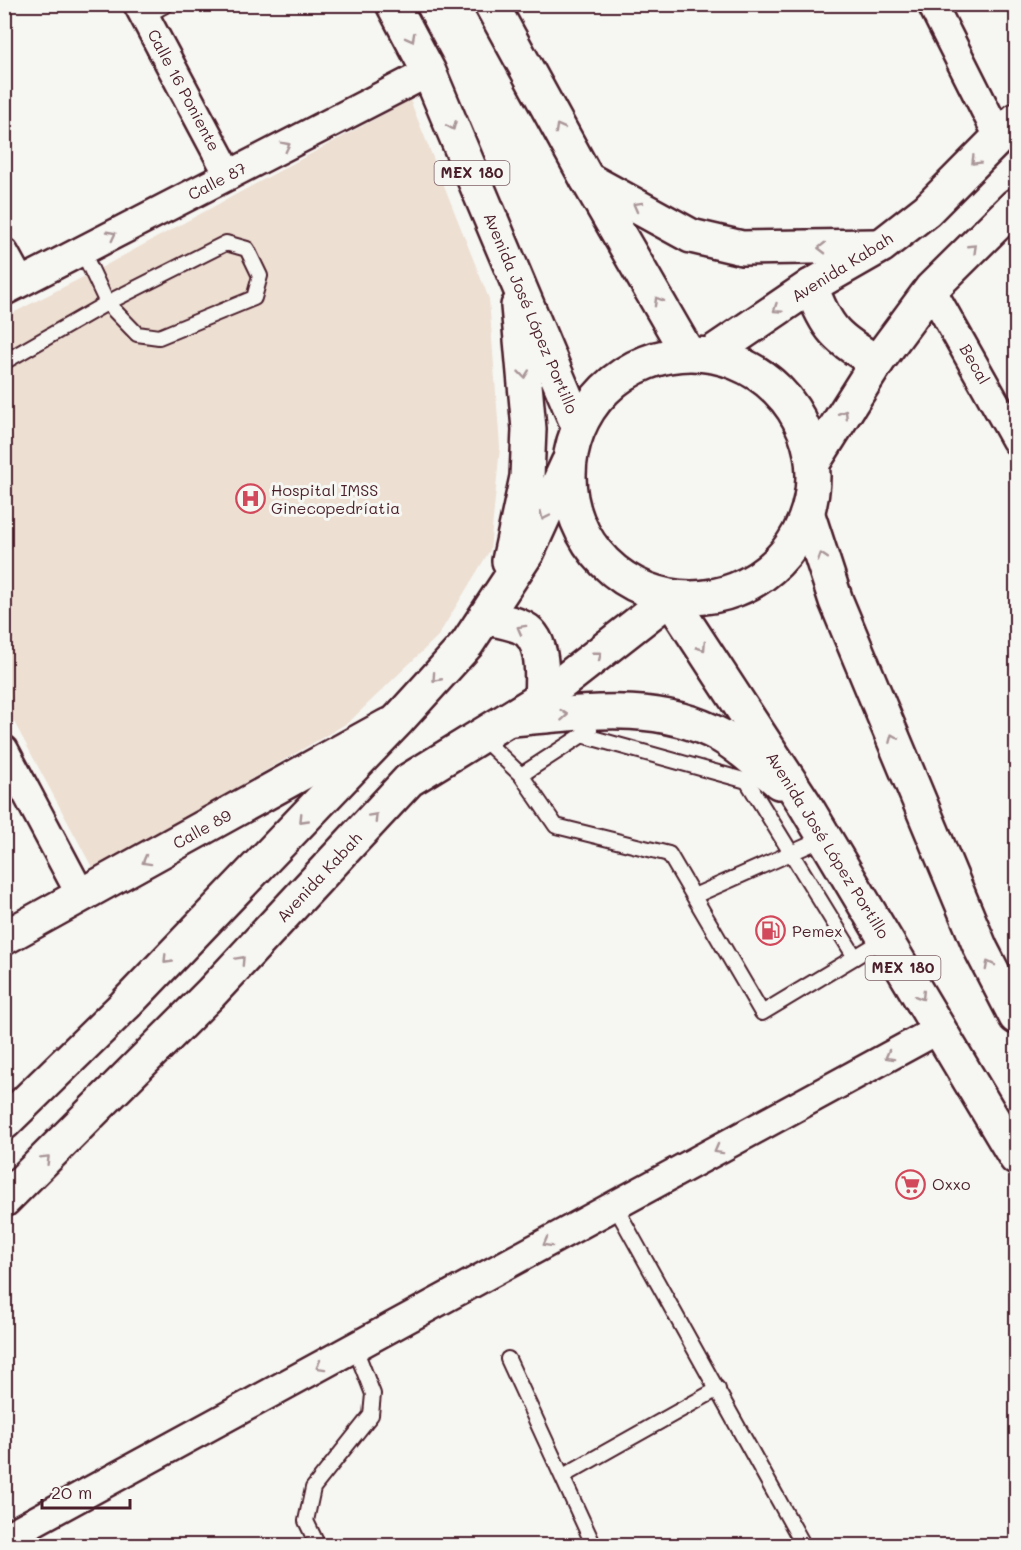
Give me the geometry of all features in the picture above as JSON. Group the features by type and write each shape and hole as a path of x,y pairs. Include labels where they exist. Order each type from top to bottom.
{"main road":[{"name":"Avenida José López Portillo","path":"393,4 429,72 578,426"},
{"path":"491,4 587,179 699,353"},
{"name":"Avenida Kabah","path":"699,353 881,246 927,210 1008,128"},
{"path":"587,179 691,236 742,248 881,246"},
{"path":"813,463 876,362 931,289 1017,205"},
{"path":"494,605 527,477 529,429 514,274"},
{"path":"811,286 822,317 844,344 876,362"},
{"path":"4,1123 125,1005 399,719 467,644 527,553 568,463 578,426 604,387 643,362 699,353 760,373 797,412 813,463 808,515 791,548 764,575 731,593 704,600 670,598 627,582 592,551 572,509 568,463"},
{"path":"808,515 840,612 981,949 1017,1017"},
{"name":"Avenida José López Portillo","path":"670,598 804,802 1017,1158"},
{"name":"Avenida Kabah","path":"4,1200 211,993 409,780 541,699 670,598"},
{"path":"494,605 535,639 542,670 541,699"},
{"path":"493,728 618,711 650,713 691,723 723,737 753,774 804,802"},
{"name":"Calle 89","path":"4,938 82,897 399,719"}],"street":[{"path":"932,4 1008,128"},
{"name":"Calle 16 Poniente","path":"150,8 229,175"},
{"name":"Calle 87","path":"12,286 429,72"},
{"path":"4,253 12,286"},
{"name":"Becal","path":"931,289 1017,440"},
{"path":"4,750 82,897"},
{"path":"4,1538 941,1028"}],"lane":[{"path":"4,362 106,303 226,243 247,249 260,276 254,298 159,337 137,333 106,303 82,250"},
{"path":"521,775 618,711"},
{"path":"493,728 521,775 556,826 669,854 762,1013 885,939"},
{"path":"582,735 753,774 791,853 855,957"},
{"path":"694,896 825,838"},
{"path":"615,1206 804,1545"},
{"path":"318,1545 306,1521 313,1488 371,1415 373,1394 355,1348"},
{"path":"508,1359 594,1545"},
{"path":"563,1476 718,1389"}],"shaded area":[{"name":"Hospital IMSS Ginecopedríatia","path":"410,100 489,299 500,447 490,550 438,636 349,722 94,871 5,705 5,317 97,270"}],"place":[{"name":"Hospital IMSS Ginecopedríatia","path":"250,499"},
{"name":"Pemex","path":"771,931"},
{"name":"Oxxo","path":"911,1184"}]}
